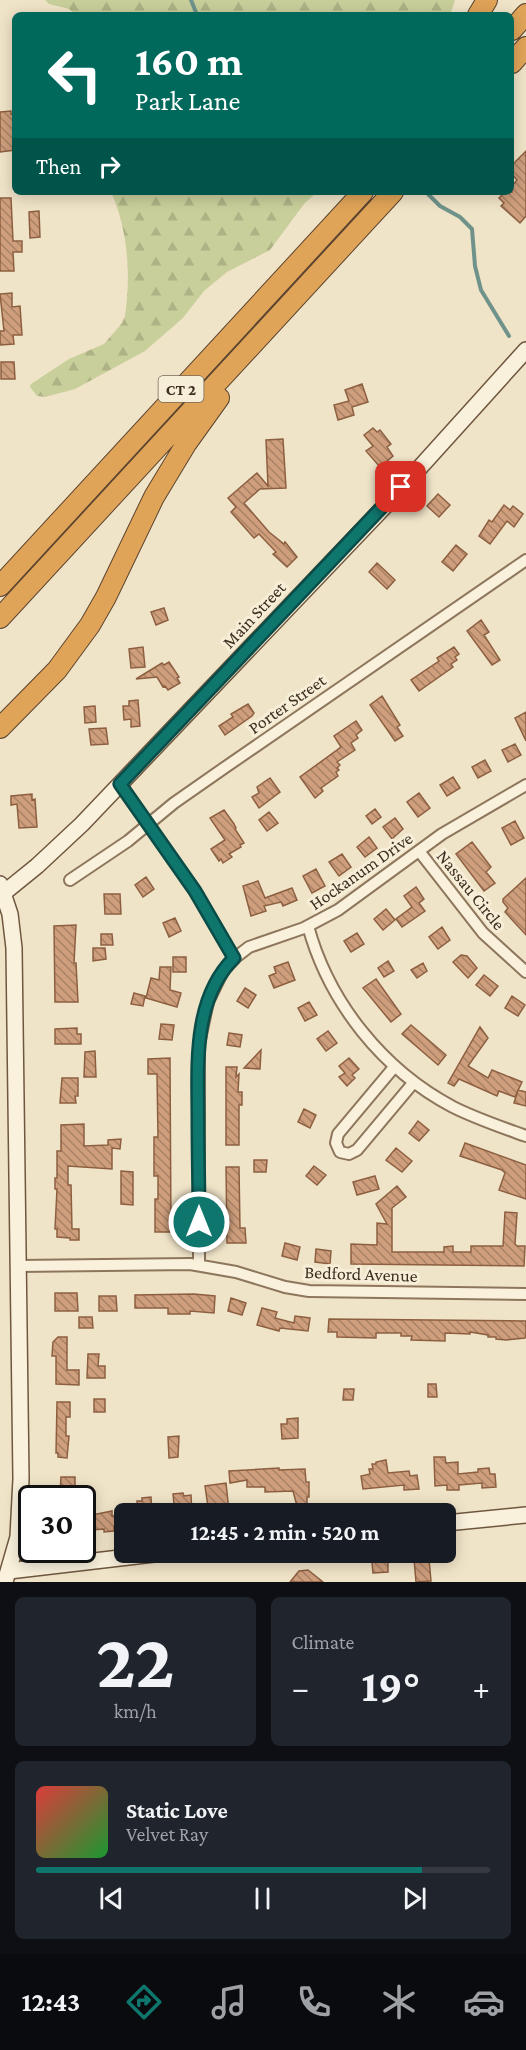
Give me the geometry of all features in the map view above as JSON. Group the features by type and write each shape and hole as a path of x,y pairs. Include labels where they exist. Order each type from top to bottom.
{"highway":[{"path":"514,28 526,14"},
{"path":"514,61 526,47"},
{"path":"301,259 316,228 344,195"},
{"name":"CT 2","path":"0,586 360,195"},
{"name":"CT 2","path":"0,618 390,195"},
{"path":"0,728 57,670 84,635 106,597 170,469 211,408 256,354 273,322"}],"main road":[{"name":"Main Street","path":"1,890 60,846 386,505 526,350"},
{"path":"1,890 10,914 14,948 21,1495 18,1537 5,1575 114,1560"},
{"path":"456,1522 526,1515"}],"street":[{"name":"Porter Street","path":"70,880 129,841 174,803 526,560"},
{"path":"120,784 195,891 234,958"},
{"name":"Hockanum Drive","path":"199,1265 198,1071 200,1039 205,1010 213,986 223,971 234,958 252,946 308,926 348,904 457,825 526,785"},
{"name":"Nassau Circle","path":"419,851 483,933 502,953 526,972"},
{"path":"308,926 321,964 340,1001 366,1036 395,1066 414,1082 467,1114 526,1136"},
{"path":"395,1066 338,1134 336,1143 340,1152 349,1154 357,1150 414,1082"},
{"name":"Bedford Avenue","path":"18,1266 199,1265 309,1291 526,1294"}],"green space":[{"path":"45,0 455,0 451,12 72,12 49,4"},
{"path":"112,195 314,195 304,204 270,250 227,272 204,291 183,318 145,351 75,389 45,397 37,396 30,387 31,384 69,359 104,344 122,323 125,316 128,285 127,252 117,206"}],"building":[{"path":"11,111 12,150 0,152 0,112"},
{"path":"526,151 526,216 520,223 501,206 504,203 499,198 502,195 514,195 514,184 517,180 514,176 514,163"},
{"path":"0,198 11,198 13,241 22,241 22,252 13,252 14,271 0,271"},
{"path":"39,211 40,237 30,238 29,212"},
{"path":"12,293 12,307 20,306 22,335 13,335 14,344 0,345 0,331 4,331 0,294"},
{"path":"1,362 14,362 15,379 1,379"},
{"path":"362,384 368,402 352,407 354,415 338,420 334,405 349,401 345,390"},
{"path":"373,428 377,432 380,430 391,444 387,447 393,456 380,467 366,451 373,446 364,435"},
{"path":"283,439 286,488 260,489 244,503 269,532 284,544 285,542 297,557 287,567 273,554 276,552 259,534 254,538 231,512 236,507 228,498 257,473 268,486 266,440"},
{"path":"438,494 450,505 439,517 427,506"},
{"path":"504,505 510,510 513,506 523,514 514,527 507,521 490,544 479,536 489,520 492,522"},
{"path":"456,545 467,554 453,571 442,562"},
{"path":"377,563 395,580 387,589 369,572"},
{"path":"164,608 168,620 156,625 151,612"},
{"path":"481,620 489,632 484,635 500,660 492,665 467,631"},
{"path":"143,647 145,667 131,668 129,649"},
{"path":"454,647 459,654 455,657 457,660 451,664 453,667 419,691 411,680 439,661 437,658"},
{"path":"169,662 179,677 177,678 180,683 168,690 165,686 163,687 157,677 136,679 162,663 164,665"},
{"path":"382,696 400,725 397,727 403,736 395,741 370,705"},
{"path":"138,700 140,726 131,727 131,719 124,720 123,706 129,706 129,701"},
{"path":"248,704 254,713 252,716 225,735 219,726 233,717 231,714"},
{"path":"95,706 96,722 85,723 84,707"},
{"path":"526,712 526,741 515,718"},
{"path":"356,721 362,730 356,735 358,738 351,743 355,750 337,762 340,765 336,772 338,776 321,788 323,791 315,798 300,777 341,747 334,736"},
{"path":"106,728 108,744 91,745 89,729"},
{"path":"515,744 521,755 508,762 502,750"},
{"path":"485,760 491,771 478,778 472,767"},
{"path":"453,777 460,788 447,796 440,785"},
{"path":"270,778 280,792 259,808 252,797 259,793 257,787"},
{"path":"419,793 430,808 418,817 407,802"},
{"path":"32,794 32,800 35,799 37,827 19,828 17,804 11,805 11,796"},
{"path":"375,809 381,817 372,824 366,816"},
{"path":"224,810 244,843 229,854 232,857 223,863 211,849 225,840 210,818"},
{"path":"269,812 278,823 267,831 259,820"},
{"path":"395,818 403,829 392,839 383,827"},
{"path":"515,821 524,838 511,845 502,828"},
{"path":"369,837 377,848 365,857 357,847"},
{"path":"472,842 491,867 486,872 495,883 484,891 456,854"},
{"path":"342,854 351,867 339,876 329,862"},
{"path":"316,869 325,886 312,893 303,876"},
{"path":"146,877 154,889 143,897 135,885"},
{"path":"526,878 526,935 505,912 508,908 503,899"},
{"path":"258,881 265,898 292,888 297,900 283,906 281,902 264,906 266,911 251,916 243,886"},
{"path":"416,887 424,899 419,903 425,911 402,927 396,919 412,907 404,896"},
{"path":"104,894 120,894 121,914 105,914"},
{"path":"386,909 395,920 383,930 374,919"},
{"path":"175,918 181,931 169,937 163,923"},
{"path":"76,925 74,963 76,963 78,1002 55,1002 54,926"},
{"path":"442,927 450,940 438,949 429,937"},
{"path":"357,933 364,944 351,952 344,941"},
{"path":"101,934 112,934 113,945 101,945"},
{"path":"93,948 105,948 106,959 93,961"},
{"path":"461,955 467,956 477,968 468,978 453,962"},
{"path":"173,957 186,957 186,972 173,972"},
{"path":"388,961 394,971 384,977 378,968"},
{"path":"288,962 295,980 274,988 269,976 276,973 274,967"},
{"path":"423,963 427,971 417,978 411,970"},
{"path":"160,967 171,967 170,990 181,993 177,1007 146,998 151,978 159,980"},
{"path":"484,975 498,986 490,996 476,985"},
{"path":"376,979 401,1014 391,1022 363,988"},
{"path":"245,988 256,995 248,1008 237,1001"},
{"path":"134,993 145,996 143,1006 131,1004"},
{"path":"512,996 525,1005 518,1016 505,1008"},
{"path":"309,1002 317,1015 305,1021 298,1008"},
{"path":"161,1024 174,1025 172,1040 159,1039"},
{"path":"411,1025 446,1055 438,1065 402,1034"},
{"path":"480,1027 488,1038 468,1066 488,1078 492,1070 522,1082 515,1097 499,1091 497,1096 459,1079 454,1086 448,1083"},
{"path":"77,1028 77,1034 81,1034 81,1044 55,1044 55,1029"},
{"path":"328,1031 337,1043 326,1051 317,1039"},
{"path":"229,1033 242,1035 240,1047 227,1045"},
{"path":"261,1050 260,1069 244,1068"},
{"path":"95,1051 96,1077 84,1077 85,1052"},
{"path":"170,1058 171,1232 155,1232 155,1199 158,1199 158,1176 154,1176 154,1137 158,1137 157,1074 148,1074 148,1059"},
{"path":"349,1058 359,1069 352,1075 355,1078 347,1086 339,1077 345,1073 339,1066"},
{"path":"226,1067 237,1067 238,1092 242,1092 242,1105 239,1105 239,1145 226,1145"},
{"path":"62,1078 78,1078 76,1103 60,1103"},
{"path":"518,1090 526,1092 526,1106 514,1103"},
{"path":"304,1109 316,1115 310,1128 298,1122"},
{"path":"418,1121 429,1130 419,1141 409,1133"},
{"path":"84,1124 84,1146 108,1145 108,1140 121,1139 120,1149 112,1148 112,1169 68,1166 72,1229 79,1229 79,1240 70,1240 70,1238 57,1237 57,1229 55,1229 57,1151 61,1151 61,1125"},
{"path":"465,1143 526,1165 526,1199 499,1190 505,1173 502,1170 460,1156"},
{"path":"396,1148 412,1161 402,1172 386,1160"},
{"path":"254,1160 267,1160 266,1172 254,1172"},
{"path":"314,1166 326,1175 317,1185 306,1176"},
{"path":"226,1167 239,1167 240,1228 245,1228 246,1243 227,1243"},
{"path":"121,1171 133,1172 133,1205 121,1204"},
{"path":"375,1176 379,1189 357,1195 353,1182"},
{"path":"397,1186 406,1197 392,1208 392,1252 444,1252 444,1247 453,1246 453,1252 471,1252 471,1246 503,1246 505,1212 517,1213 515,1244 525,1246 524,1266 351,1264 351,1244 377,1245 377,1223 387,1224 376,1204"},
{"path":"285,1243 300,1247 297,1260 282,1256"},
{"path":"316,1249 331,1251 330,1264 315,1262"},
{"path":"55,1293 77,1293 78,1311 55,1311"},
{"path":"135,1295 215,1296 214,1313 190,1311 190,1314 168,1314 168,1308 135,1308"},
{"path":"99,1296 116,1296 117,1311 99,1311"},
{"path":"231,1298 246,1303 242,1315 228,1311"},
{"path":"262,1308 277,1312 275,1318 294,1323 295,1316 310,1318 308,1331 280,1328 279,1331 257,1325"},
{"path":"79,1317 92,1317 93,1328 79,1328"},
{"path":"329,1319 526,1321 526,1335 525,1338 506,1340 470,1332 470,1334 445,1333 445,1341 411,1340 412,1336 401,1336 401,1333 376,1333 376,1338 337,1337 337,1332 328,1332"},
{"path":"58,1337 67,1337 67,1370 79,1370 79,1385 56,1384 56,1356 52,1356 53,1342"},
{"path":"88,1354 99,1354 98,1366 105,1366 105,1378 87,1378"},
{"path":"428,1384 436,1384 437,1397 428,1397"},
{"path":"344,1389 354,1389 353,1400 343,1400"},
{"path":"94,1399 105,1399 105,1412 94,1412"},
{"path":"57,1402 70,1402 70,1417 66,1417 66,1436 69,1436 67,1458 58,1457 56,1453"},
{"path":"298,1418 298,1438 282,1439 281,1424 287,1424 287,1419"},
{"path":"179,1436 178,1457 169,1458 168,1437"},
{"path":"434,1457 445,1457 446,1463 458,1462 458,1474 478,1472 478,1469 489,1468 490,1474 495,1474 496,1487 482,1488 482,1483 459,1485 459,1490 447,1490 447,1485 435,1486"},
{"path":"386,1460 388,1473 409,1471 410,1476 417,1475 419,1489 404,1490 404,1485 363,1489 361,1476 370,1474 369,1469 373,1469 372,1464"},
{"path":"305,1469 306,1482 309,1482 307,1503 296,1503 293,1491 265,1492 265,1487 247,1487 247,1480 230,1483 229,1471"},
{"path":"61,1477 75,1477 75,1485 60,1485"},
{"path":"226,1483 228,1503 207,1503 205,1486"},
{"path":"173,1494 191,1495 191,1503 174,1503"},
{"path":"151,1497 151,1503 137,1503 137,1501 142,1501 142,1498"},
{"path":"112,1511 114,1531 96,1530 97,1514"},
{"path":"372,1563 388,1563 388,1572 373,1573"},
{"path":"414,1563 429,1563 431,1581 416,1582"},
{"path":"308,1570 323,1582 290,1582 299,1571"}],"waterway":[{"path":"191,0 196,12"},
{"path":"429,195 440,206 460,217 472,229 475,266 481,290 509,336"}],"route":[{"path":"199,1222 198,1059 200,1039 205,1010 213,986 234,958 195,891 120,784 401,487"}]}
